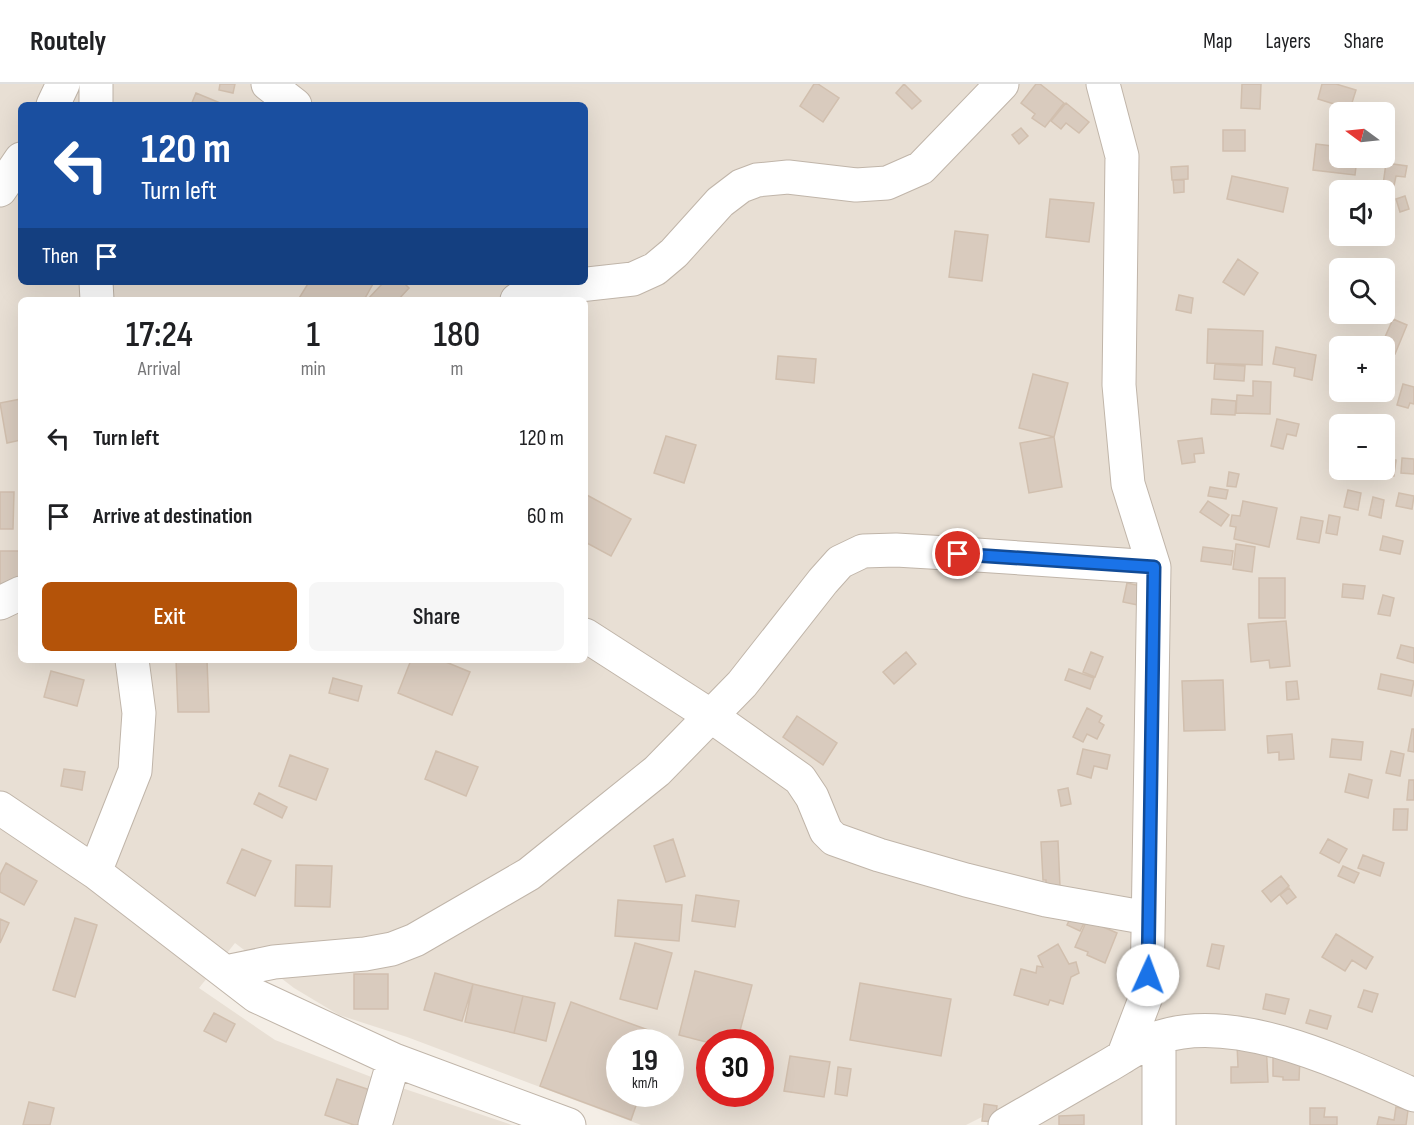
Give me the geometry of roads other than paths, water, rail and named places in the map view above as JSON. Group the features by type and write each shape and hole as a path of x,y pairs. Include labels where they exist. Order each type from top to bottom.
{"street":[{"path":"54,102 63,84"},
{"path":"96,84 96,102"},
{"path":"267,84 291,102"},
{"path":"588,284 633,279 655,268 674,253 720,202 741,186 757,180 788,177 856,185 887,183 921,168 1002,84"},
{"path":"1103,84 1122,156 1119,385 1128,484 1154,567 1147,994 1123,1057"},
{"path":"0,190 18,163"},
{"path":"524,291 578,285"},
{"path":"226,972 274,962 365,954 392,949 415,940 529,874 657,771 742,684 840,562 863,551 896,550 1154,567"},
{"path":"0,603 18,594"},
{"path":"588,637 711,716 800,779 812,797 826,831 834,839 879,855 966,880 1046,900 1148,918"},
{"path":"95,872 135,771 139,713 132,663"},
{"path":"0,808 95,872 256,996 394,1060 569,1125"},
{"path":"1005,1125 1159,1038 1195,1031 1221,1031 1283,1043 1358,1070 1414,1095"},
{"path":"1159,1038 1159,1125"},
{"path":"375,1125 394,1060"}]}
